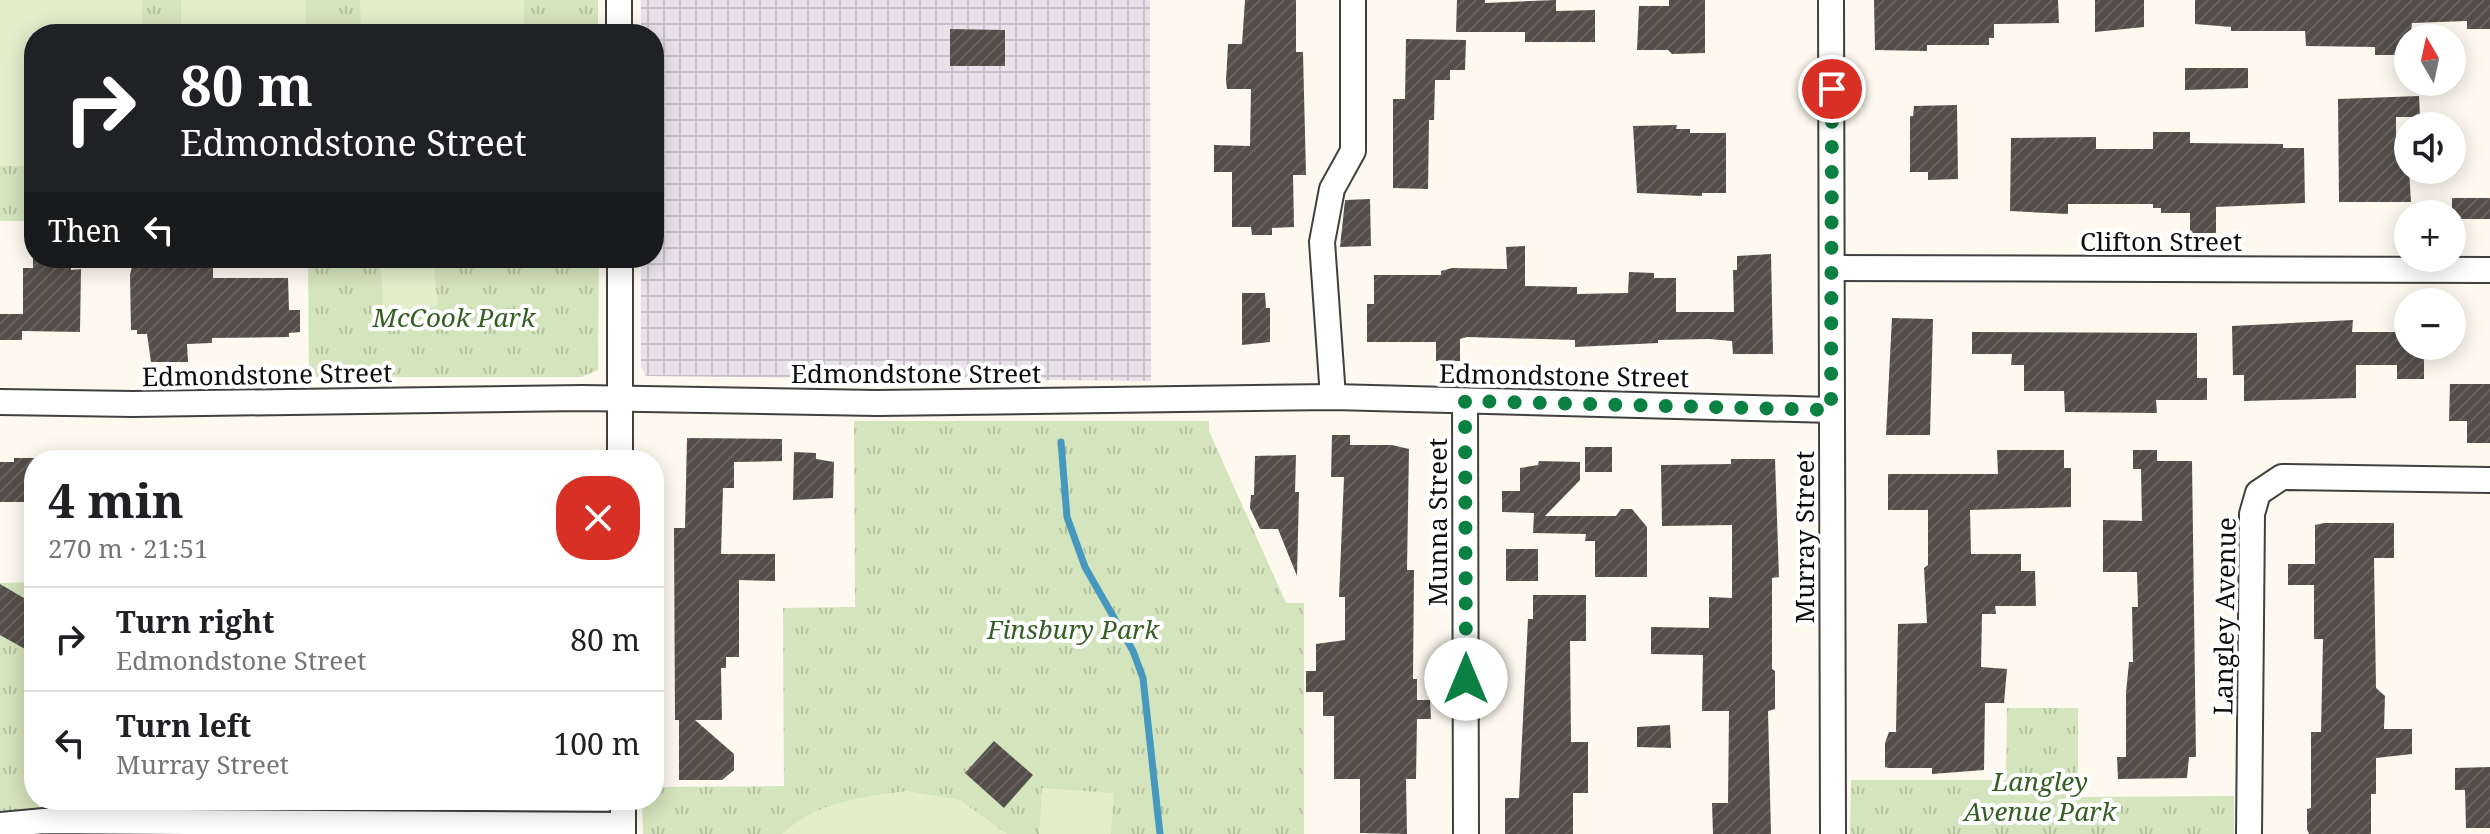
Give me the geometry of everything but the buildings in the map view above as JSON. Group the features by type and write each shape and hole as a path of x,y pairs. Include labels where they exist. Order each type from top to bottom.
{"street":[{"path":"619,0 619,24"},
{"path":"1333,397 1322,242 1332,189 1353,151 1353,0"},
{"name":"Murray Street","path":"1831,0 1833,834"},
{"path":"620,268 620,450"},
{"name":"Clifton Street","path":"1832,268 2490,270"},
{"name":"Edmondstone Street","path":"0,402 133,404 620,398 877,403 1333,397 1831,410"},
{"name":"Munna Street","path":"1465,401 1466,834"},
{"name":"Langley Avenue","path":"2249,834 2252,514 2258,493 2282,477 2490,480"},
{"path":"0,825 44,821 623,830"}],"shaded area":[{"path":"641,0 1150,0 1151,381 646,376 641,367 641,268 664,268 664,24 641,24"}],"green space":[{"path":"0,0 598,0 598,24 24,24 24,221 0,221"},
{"path":"0,0 142,0 142,24 24,24 24,166 0,166"},
{"path":"181,0 306,0 306,24 181,24"},
{"path":"360,0 524,0 524,24 361,24"},
{"name":"McCook Park","path":"308,268 599,268 598,370 582,377 309,377"},
{"path":"380,268 434,268 438,307 384,312"},
{"name":"Finsbury Park","path":"854,421 1209,421 1209,431 1286,603 1304,603 1304,834 643,834 642,810 664,810 664,787 784,786 783,608 855,607"},
{"path":"24,582 24,810 39,810 42,834 0,834 0,583"},
{"name":"Langley Avenue Park","path":"2007,708 2078,708 2078,797 2234,796 2234,834 1850,834 1851,780 2006,780"},
{"path":"1042,788 1114,793 1111,834 1039,834"},
{"path":"908,791 960,800 1007,834 782,834 825,807"}],"waterway":[{"path":"1061,442 1067,517 1085,567 1133,651 1143,678 1160,834"}],"route":[{"path":"1466,679 1465,401 1831,410 1832,89"}]}
